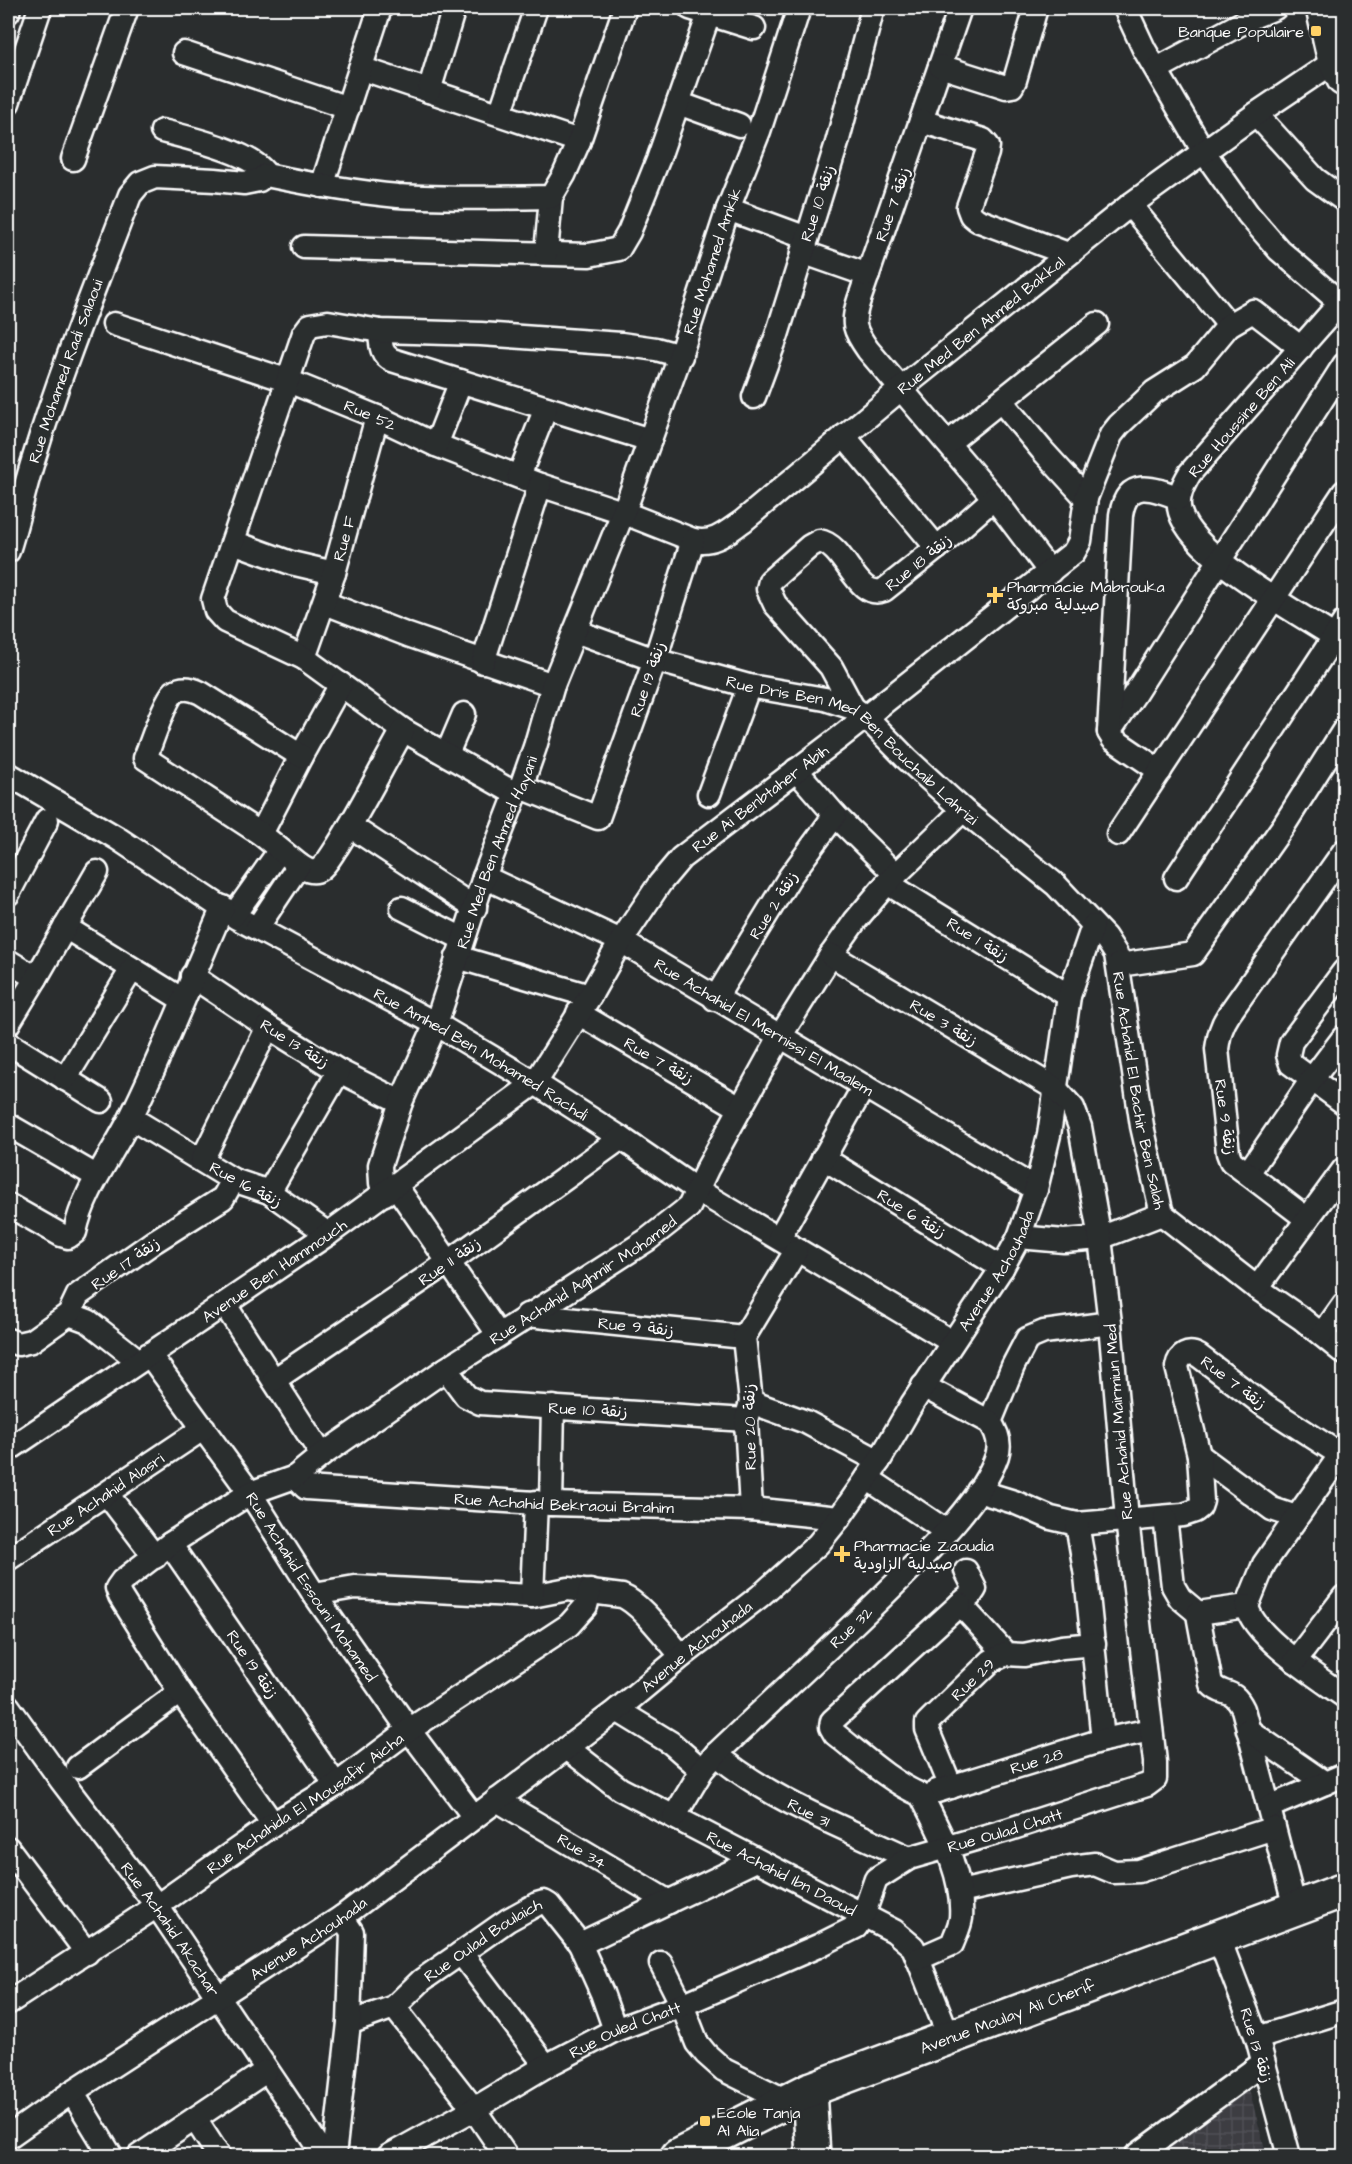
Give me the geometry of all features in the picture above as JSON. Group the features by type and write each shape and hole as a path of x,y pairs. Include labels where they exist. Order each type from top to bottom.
{"street":[{"path":"8,12 9,8"},
{"path":"8,103 40,8"},
{"path":"73,159 127,8"},
{"path":"322,186 380,8"},
{"path":"429,90 454,8"},
{"path":"500,114 536,8"},
{"path":"546,253 551,197 564,176 579,141 623,8"},
{"name":"Rue Mohamed Amkik","path":"622,512 681,356 799,8"},
{"name":"Rue 10 زنقة","path":"754,397 777,335 837,143 873,8"},
{"name":"Rue 7 زنقة","path":"902,388 857,335 854,326 855,313 960,8"},
{"path":"940,66 1006,87 1012,86 1036,8"},
{"path":"1125,8 1144,49 1204,152 1248,214 1279,250 1342,305"},
{"path":"1157,69 1255,16 1275,8"},
{"path":"1323,8 1340,70"},
{"path":"304,247 596,255 619,249 629,232 678,104 700,11 754,28"},
{"path":"184,53 348,108"},
{"path":"360,68 579,141"},
{"name":"Rue Med Ben Ahmed Bakkal","path":"622,512 693,540 703,542 722,536 1130,205 1256,114 1340,70"},
{"path":"678,104 739,125"},
{"path":"1256,114 1315,179 1344,200"},
{"path":"921,121 983,140 987,146 987,153 969,207 971,215 977,220 1068,254"},
{"path":"162,131 247,159 261,167 266,175 322,186 398,196 506,199 551,197"},
{"name":"Rue Mohamed Radi Salaoui","path":"8,551 34,459 83,312 130,195 140,183 155,177 244,183 259,180 266,175"},
{"path":"1130,205 1229,325 1253,311 1301,348"},
{"path":"729,209 868,276"},
{"name":"Rue Houssine Ben Ali","path":"1179,498 1190,473 1342,305"},
{"path":"519,790 403,730 304,658 225,621 216,611 213,599 286,380 304,333 310,325 328,322 380,331 481,334 621,344 656,349 681,356"},
{"name":"Rue 52","path":"114,324 286,380 377,417 436,445 622,512"},
{"path":"948,443 1097,324"},
{"name":"Rue Ai Benbtaher Abih","path":"535,1083 621,941 660,883 681,858 796,770 859,713 1050,572 1078,547 1086,498 1107,445 1119,425 1154,392 1195,366 1229,325"},
{"path":"380,331 382,351 386,357 650,440"},
{"path":"1109,732 1141,686 1344,365"},
{"path":"436,445 461,381"},
{"path":"902,388 994,498 1050,572"},
{"path":"1001,401 1086,498"},
{"path":"519,476 546,408"},
{"name":"Rue F","path":"304,658 325,603 377,417"},
{"path":"844,436 937,549"},
{"path":"483,662 540,484"},
{"path":"1160,771 1113,739 1109,732 1123,505 1128,495 1143,488 1156,489 1179,498 1180,512 1187,526 1208,551 1275,600 1341,634 1176,878"},
{"path":"1118,834 1275,600 1344,492"},
{"name":"Rue 18 زنقة","path":"859,713 827,660 775,604 768,590 770,581 810,546 819,541 831,544 864,587 878,593 896,583 994,498"},
{"name":"Rue Med Ben Ahmed Hayani","path":"391,1190 381,1183 380,1165 401,1102 436,1024 484,877 519,790 553,684 622,512"},
{"name":"Rue 19 زنقة","path":"519,790 598,818 655,660 693,540"},
{"path":"233,542 291,563 334,573"},
{"path":"325,603 483,662 553,684"},
{"name":"Rue Dris Ben Med Ben Bouchaib Lahrizi","path":"574,631 655,660 749,686 825,699 859,713 963,810 1056,885 1079,907 1094,926"},
{"path":"261,834 341,684"},
{"path":"709,794 749,686"},
{"path":"301,756 196,690 183,689 173,693 145,758 261,834 299,865 310,871 321,869 350,826 403,730"},
{"path":"447,754 464,714"},
{"path":"1119,965 1193,954 1284,825 1344,730"},
{"name":"Rue 1 زنقة","path":"796,770 891,879 1069,996"},
{"name":"Rue Amhed Ben Mohamed Rachdi","path":"8,774 108,832 257,928 436,1024 535,1083 697,1190 952,1342"},
{"name":"Rue Achahid Aghmir Mohamed","path":"180,1692 120,1596 117,1588 122,1581 162,1550 250,1493 296,1477 322,1455 446,1369 674,1221 689,1207 781,1035 831,955 855,921 891,879 963,810"},
{"name":"Rue 2 زنقة","path":"715,999 789,878 835,815"},
{"path":"8,894 47,820"},
{"path":"350,826 475,908"},
{"path":"8,1205 61,1235 68,1237 75,1232 80,1210 96,1176 131,1118 192,976 229,911 280,849"},
{"name":"Rue 9 زنقة","path":"1307,1219 1233,1164 1229,1157 1217,1049 1221,1025 1344,850"},
{"path":"257,928 299,865"},
{"path":"8,1023 97,872"},
{"name":"Rue Achahid El Mernissi El Maalem","path":"484,877 621,941 1036,1189"},
{"name":"Rue 7 زنقة","path":"402,908 460,948 584,1004 740,1108"},
{"name":"Rue Achahid El Bachir Ben Salah","path":"1094,926 1110,943 1119,965 1142,1126 1162,1214 1344,1353"},
{"name":"Avenue Achouhada","path":"8,2137 72,2092 342,1917 617,1710 760,1596 818,1544 873,1470 923,1386 1002,1268 1019,1236 1036,1189 1049,1135 1069,996 1094,926"},
{"path":"65,927 183,1000"},
{"name":"Rue 3 زنقة","path":"831,955 1056,1089"},
{"path":"8,961 36,978"},
{"path":"65,1078 132,969"},
{"path":"1344,970 1304,1022 1288,1049 1291,1064 1344,1103"},
{"name":"Rue 13 زنقة","path":"192,976 339,1071 401,1102"},
{"path":"202,1160 268,1027"},
{"path":"1248,1173 1344,1037"},
{"path":"8,1043 101,1101"},
{"path":"269,1192 339,1071"},
{"name":"Avenue Ben Hammouch","path":"10,1444 225,1305 391,1190 535,1083"},
{"path":"744,1337 823,1158 864,1086"},
{"name":"Rue Achahid Mairmiun Med","path":"1056,1089 1073,1107 1080,1127 1100,1238 1110,1323 1127,1520 1155,1762"},
{"name":"Rue 16 زنقة","path":"131,1118 233,1180 269,1192 328,1234"},
{"path":"8,1125 96,1176"},
{"name":"Rue 11 زنقة","path":"274,1380 450,1262 621,1138"},
{"name":"Rue 6 زنقة","path":"823,1158 1002,1268"},
{"path":"1257,1288 1344,1169"},
{"name":"Rue 17 زنقة","path":"13,1342 31,1341 69,1314 78,1295 155,1241 223,1198 233,1180"},
{"path":"391,1190 450,1262 498,1334"},
{"path":"1019,1236 1064,1241 1100,1238 1162,1214"},
{"path":"1322,1335 1344,1304"},
{"path":"225,1305 322,1455"},
{"name":"Rue Achahid Essouni Mohamed","path":"69,1314 88,1321 144,1357 204,1428 250,1493 314,1594 474,1816"},
{"name":"Rue 9 زنقة","path":"527,1315 744,1337"},
{"path":"923,1386 990,1422 1027,1339 1044,1332 1110,1323"},
{"name":"Rue 20 زنقة","path":"744,1337 749,1411 751,1509"},
{"name":"Rue 7 زنقة","path":"1198,1455 1177,1367 1179,1359 1186,1354 1194,1353 1265,1406 1330,1448 1344,1451"},
{"name":"Rue 10 زنقة","path":"446,1369 459,1388 473,1401 480,1403 553,1407 749,1411 806,1422 873,1470 946,1531"},
{"path":"532,1596 553,1407"},
{"name":"Rue 32","path":"674,1817 709,1762 843,1634 946,1531 978,1491 991,1471 999,1448 997,1436 990,1422"},
{"name":"Rue Achahid Alasri","path":"8,1559 204,1428"},
{"path":"1344,1451 1264,1564 1247,1606 1253,1621 1295,1661 1344,1696"},
{"path":"978,1491 1014,1502 1051,1518 1077,1524 1191,1513 1200,1507 1203,1495 1198,1455"},
{"path":"1198,1455 1272,1509 1296,1517"},
{"name":"Rue Achahid Bekraoui Brahim","path":"296,1477 306,1488 544,1503 751,1509 839,1518"},
{"name":"Rue 19 زنقة","path":"107,1494 162,1550 336,1785"},
{"path":"1165,1517 1173,1586 1180,1598 1198,1613 1211,1684 1216,1690 1228,1692 1237,1697 1248,1730 1295,1908"},
{"path":"1077,1524 1094,1644 1103,1740"},
{"path":"918,1959 952,1944 961,1920 960,1892 946,1846 921,1795 893,1780 836,1734 831,1727 832,1721 971,1595 975,1588 966,1571"},
{"path":"314,1594 354,1587 532,1596 568,1589 622,1596 631,1600 682,1656"},
{"name":"Rue Achahida El Mousafir Aicha","path":"8,2003 87,1953 273,1824 336,1785 410,1730 569,1625 586,1606 590,1591"},
{"path":"1295,1661 1344,1596"},
{"path":"960,1604 1006,1654"},
{"path":"1198,1613 1247,1606"},
{"name":"Rue 29","path":"951,1787 927,1729 927,1723 991,1661 1006,1654 1024,1655 1062,1647 1094,1644"},
{"path":"78,1767 180,1692 273,1824"},
{"name":"Rue 31","path":"617,1710 671,1743 709,1762 742,1774 765,1789 909,1858"},
{"name":"Rue Achahid Akachar","path":"9,1714 156,1906 325,2157"},
{"name":"Rue 28","path":"921,1795 1103,1740 1151,1730"},
{"path":"960,1892 1071,1867 1095,1864 1114,1872 1139,1871 1271,1818 1334,1779 1248,1730"},
{"name":"Rue Achahid Ibn Daoud","path":"567,1748 620,1789 864,1914 904,1939 913,1947 949,2037"},
{"name":"Rue Oulad Chatt","path":"864,1914 876,1879 909,1858 1018,1827 1147,1785 1155,1779 1155,1762"},
{"name":"Rue 34","path":"497,1800 669,1902"},
{"path":"8,1848 87,1953"},
{"path":"580,1944 756,1860"},
{"name":"Avenue Moulay Ali Cherif","path":"678,2157 712,2148 798,2096 949,2037 1344,1890"},
{"name":"Rue Oulad Boulaich","path":"394,2007 423,1980 508,1920 544,1902 580,1944 602,1993 615,2030"},
{"name":"Rue Ouled Chatt","path":"389,2157 546,2066 615,2030 682,2005 818,1946 856,1927 864,1914"},
{"path":"334,2157 349,2023 352,1932 342,1917"},
{"name":"Rue 13 زنقة","path":"1218,1936 1257,2038 1290,2157"},
{"path":"461,1953 546,2066"},
{"path":"662,1963 697,2043 714,2063 798,2096 819,2149"},
{"path":"349,2023 394,2007 474,2109 506,2157"},
{"path":"1257,2038 1344,2015"},
{"path":"1136,2157 1263,2063"},
{"path":"139,2157 266,2071"},
{"path":"72,2092 111,2157"},
{"path":"195,2119 219,2157"}],"shaded area":[{"path":"1248,2086 1267,2156 1155,2156"}],"place":[{"name":"Banque Populaire","path":"1316,31"},
{"name":"Pharmacie Mabrouka صيدلية مبروكة","path":"995,595"},
{"name":"Pharmacie Zaoudia صيدلية الزاودية","path":"842,1554"},
{"name":"Ecole Tanja Al Alia","path":"705,2121"}]}
